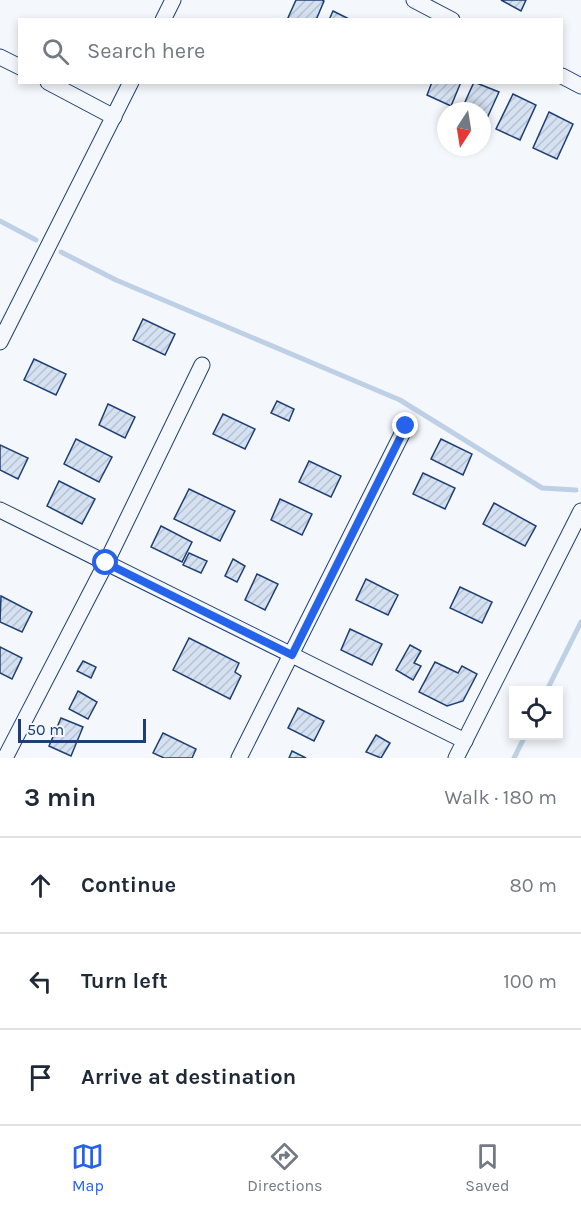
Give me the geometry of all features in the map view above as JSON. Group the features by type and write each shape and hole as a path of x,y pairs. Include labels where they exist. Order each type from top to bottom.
{"street":[{"path":"164,18 173,0"},
{"path":"414,0 448,18"},
{"path":"0,57 18,66"},
{"path":"563,77 581,86"},
{"path":"52,84 114,117"},
{"path":"0,342 130,84"},
{"path":"5,758 106,563 202,365"},
{"path":"239,758 406,426"},
{"path":"0,510 465,741"},
{"path":"456,758 581,511"}],"building":[{"path":"296,0 324,1 317,18 288,18"},
{"path":"501,0 526,0 521,11"},
{"path":"333,11 347,18 330,18"},
{"path":"431,84 460,84 453,102 442,102 427,95"},
{"path":"473,84 499,92 491,110 491,102 465,102"},
{"path":"513,94 536,105 520,140 496,129"},
{"path":"549,112 573,124 557,159 533,148"},
{"path":"143,319 175,334 165,355 133,340"},
{"path":"34,359 66,374 56,395 24,380"},
{"path":"277,401 294,409 289,421 271,413"},
{"path":"108,404 135,417 125,438 99,425"},
{"path":"223,414 255,429 245,449 213,434"},
{"path":"76,439 112,457 99,482 64,464"},
{"path":"441,439 472,454 463,475 431,459"},
{"path":"0,445 28,458 18,479 0,470"},
{"path":"309,461 341,476 331,497 299,482"},
{"path":"423,473 455,488 445,509 413,494"},
{"path":"59,481 95,499 82,524 47,506"},
{"path":"189,489 235,511 220,541 174,519"},
{"path":"280,499 312,514 302,535 271,520"},
{"path":"494,503 536,526 525,546 483,524"},
{"path":"161,526 192,542 182,562 151,547"},
{"path":"189,553 207,561 201,573 183,565"},
{"path":"233,559 245,566 237,582 225,576"},
{"path":"257,574 278,584 265,610 245,600"},
{"path":"366,579 398,595 388,615 356,600"},
{"path":"460,587 492,602 482,623 450,608"},
{"path":"1,596 32,612 22,632 0,622"},
{"path":"350,629 382,644 372,665 341,650"},
{"path":"189,638 239,663 235,672 241,676 230,699 173,670"},
{"path":"410,645 421,651 414,663 421,666 413,680 396,670"},
{"path":"0,647 22,658 12,679 0,673"},
{"path":"83,661 96,667 91,678 77,671"},
{"path":"435,662 458,673 462,666 477,674 463,701 447,706 419,692"},
{"path":"78,691 97,702 88,719 69,709"},
{"path":"298,708 324,721 314,741 288,728"},
{"path":"61,718 83,727 71,756 49,746"},
{"path":"163,733 196,749 192,758 164,758 153,753"},
{"path":"376,735 390,743 381,758 366,752"},
{"path":"292,751 306,758 289,758"}],"waterway":[{"path":"0,221 36,240"},
{"path":"61,252 116,280 400,400 542,488 576,490"},
{"path":"549,686 581,622"},
{"path":"514,758 523,740"}],"route":[{"path":"106,563 292,655 406,426"}]}
